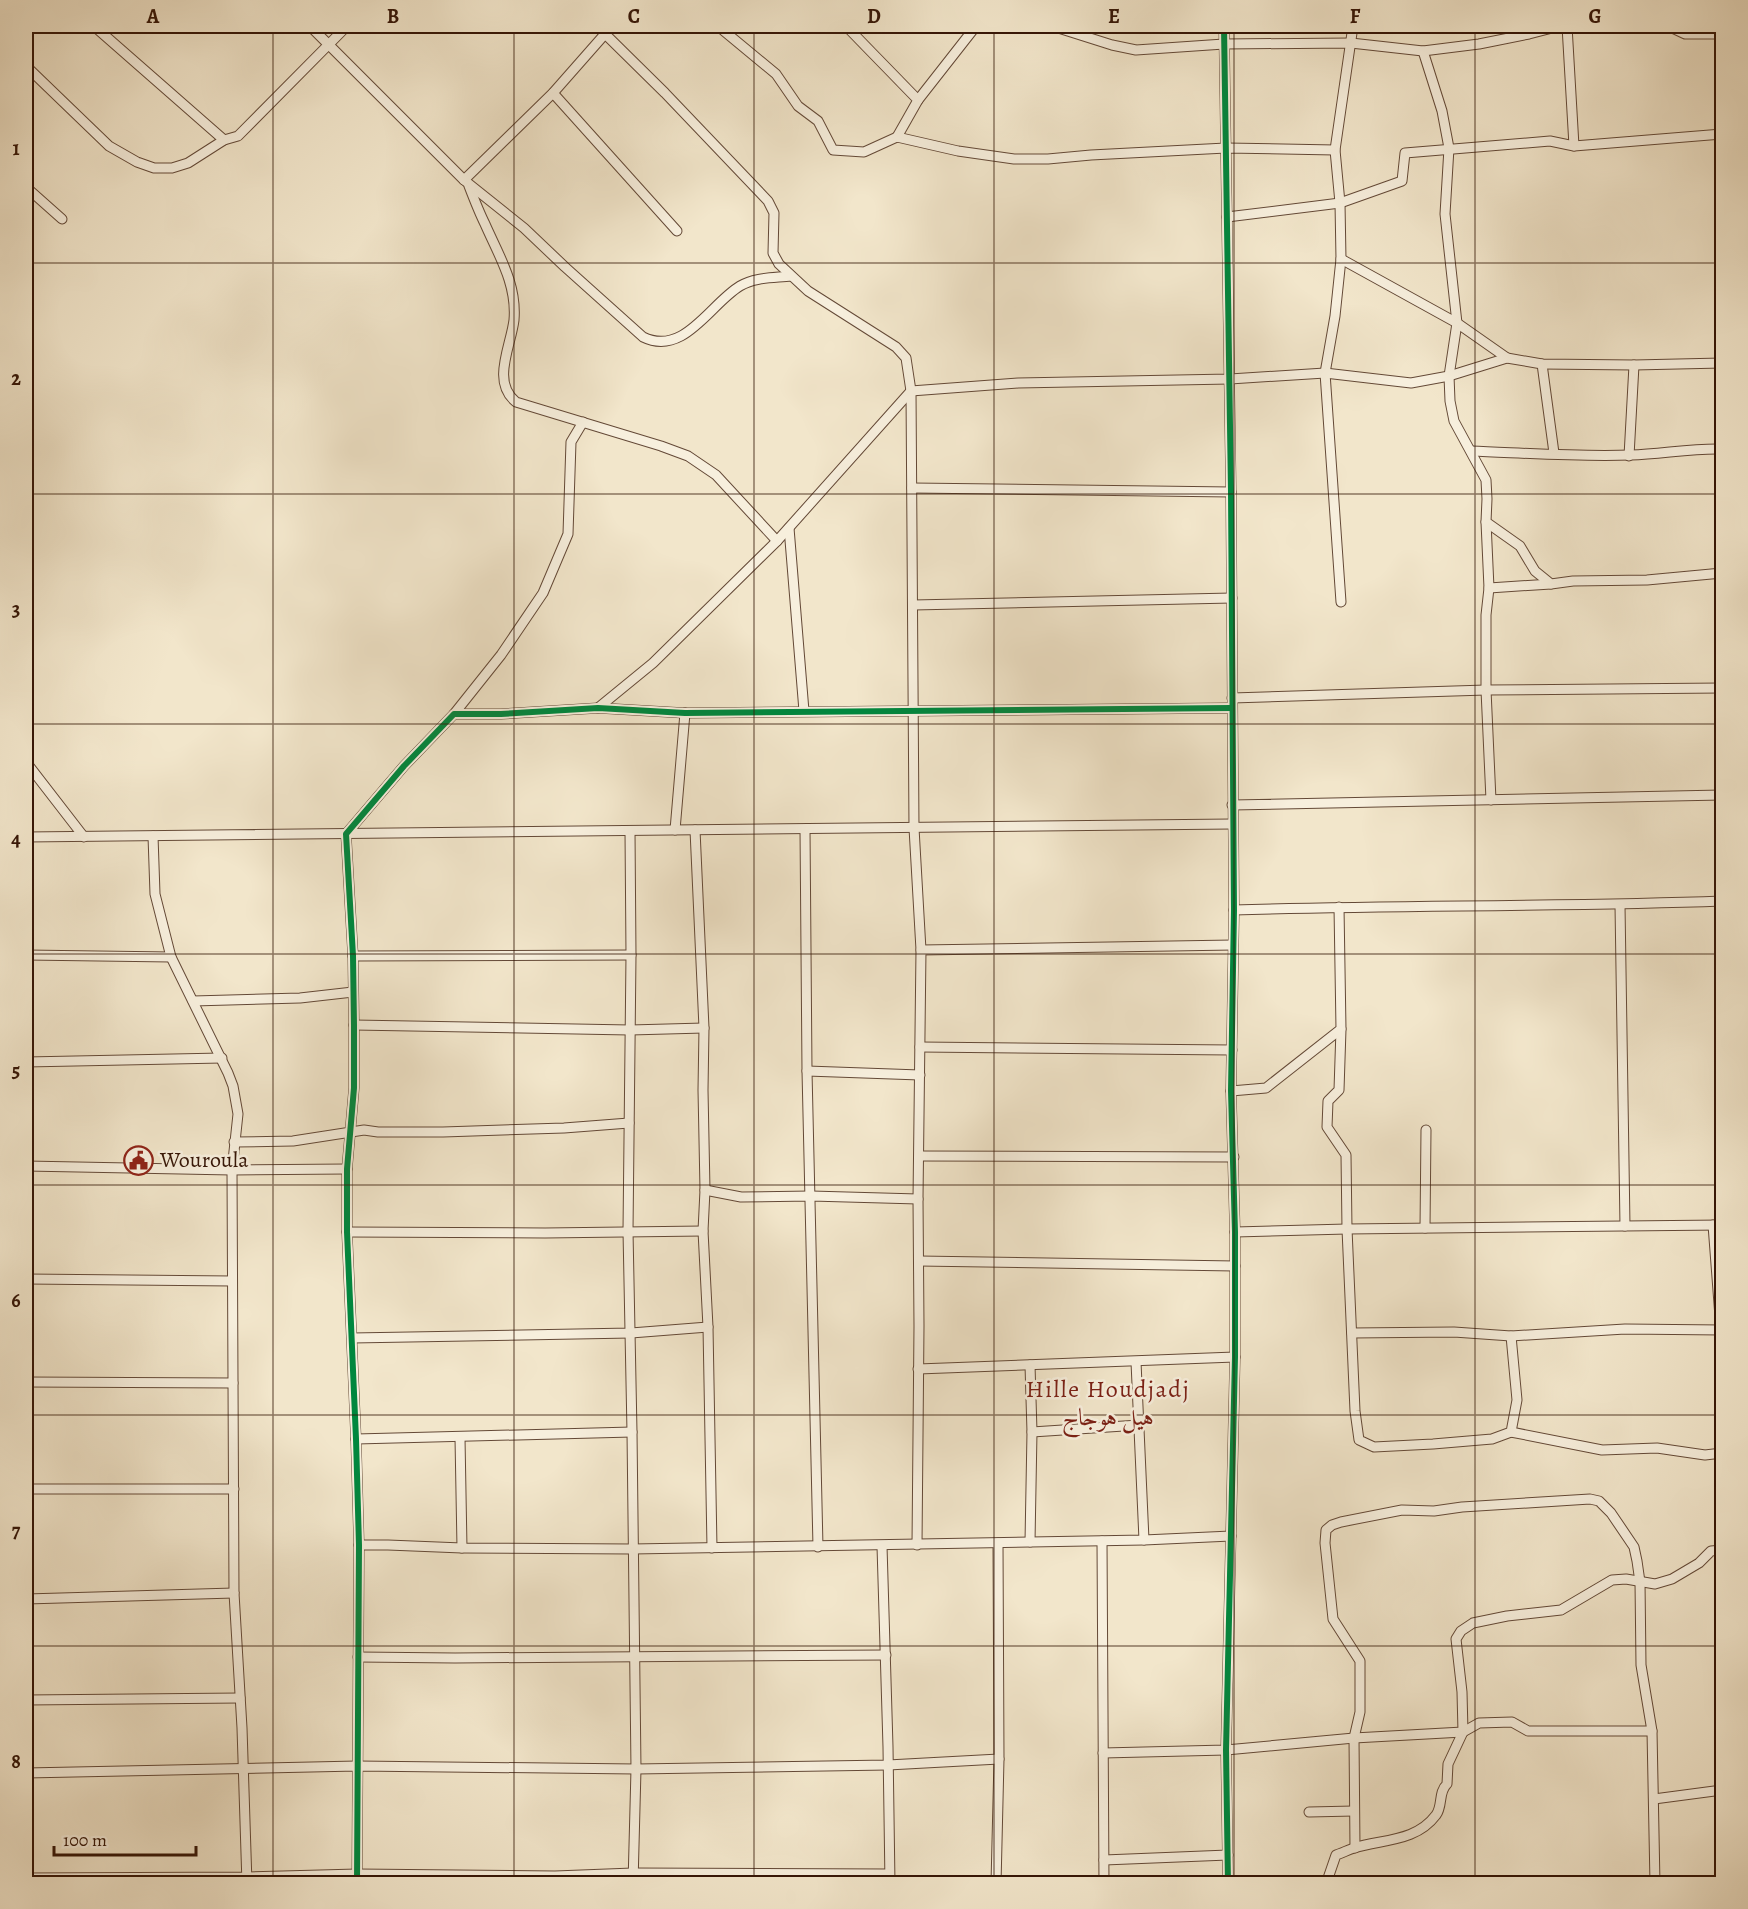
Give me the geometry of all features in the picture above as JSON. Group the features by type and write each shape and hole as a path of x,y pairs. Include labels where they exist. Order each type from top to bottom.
{"street":[{"path":"94,26 224,140"},
{"path":"310,26 466,182 524,228 643,337 653,341 672,340 681,336 739,286 755,280 791,276"},
{"path":"26,66 109,146 137,162 154,168 172,168 188,163 224,140 238,136 347,26"},
{"path":"597,26 768,201 774,213 773,254 779,264 816,297 902,352 906,358 911,391 914,828 921,950 917,1545"},
{"path":"466,182 552,93 612,26"},
{"path":"718,26 776,75 798,106 818,121 833,150 864,152 897,137 918,100 976,26"},
{"path":"846,26 918,100"},
{"path":"1052,26 1136,50 1224,44 1351,43 1423,51 1479,44 1560,26"},
{"path":"1224,26 1232,598 1234,910 1231,1091 1235,1232 1235,1357 1226,1750 1228,1884"},
{"path":"1341,602 1325,374 1335,316 1341,259 1340,203 1335,150 1353,26"},
{"path":"1567,26 1574,146"},
{"path":"1668,26 1685,34 1722,34"},
{"path":"1423,51 1442,111 1449,148 1445,214 1457,323 1449,376 1450,401 1454,421 1486,480 1489,588 1486,615 1486,690 1491,800"},
{"path":"552,93 677,231"},
{"path":"1227,217 1340,203 1402,181 1405,153 1550,141 1574,146 1722,134"},
{"path":"897,137 958,151 1014,159 1226,148 1335,150"},
{"path":"466,182 504,264 513,298 514,321 506,352 504,383 507,395 516,402 688,456 716,476 777,541"},
{"path":"26,187 62,219"},
{"path":"1341,259 1457,323 1507,358 1542,364 1722,363"},
{"path":"598,708 653,663 777,541 911,391 1018,383 1230,379 1325,374 1411,383 1449,376 1507,358"},
{"path":"1542,364 1554,453"},
{"path":"1629,456 1634,365"},
{"path":"357,1879 359,1545 347,1232 347,1169 354,1088 354,1025 353,956 346,834 404,766 454,714 501,655 543,593 568,534 571,442 583,422"},
{"path":"1471,451 1629,456 1701,448 1722,449"},
{"path":"912,488 1231,492"},
{"path":"1486,522 1520,546 1535,571 1551,584"},
{"path":"789,528 804,711"},
{"path":"1489,588 1573,581 1647,580 1722,573"},
{"path":"913,605 1232,598"},
{"path":"454,714 501,714 598,708 685,713 913,710 1232,703 1486,690 1722,688"},
{"path":"675,830 685,713"},
{"path":"26,762 84,837"},
{"path":"1232,805 1722,795"},
{"path":"26,837 1232,824"},
{"path":"805,829 807,1071 814,1452 818,1547"},
{"path":"695,830 704,1028 703,1231 708,1327 712,1548"},
{"path":"630,831 628,1231 636,1769 633,1884"},
{"path":"153,836 154,894 171,957 222,1058 233,1086 238,1114 232,1170 234,1593 247,1881"},
{"path":"1234,910 1620,905 1722,901"},
{"path":"1620,905 1625,1226"},
{"path":"1339,907 1341,1029 1339,1090 1328,1101 1328,1127 1346,1155 1355,1411 1359,1440 1374,1447 1421,1445 1492,1440 1510,1432 1602,1450 1657,1448 1705,1455 1722,1453"},
{"path":"921,950 1233,945"},
{"path":"26,955 171,957"},
{"path":"353,956 631,955"},
{"path":"193,1001 300,998 353,992"},
{"path":"354,1025 630,1030 704,1028"},
{"path":"1231,1091 1266,1088 1341,1029"},
{"path":"920,1047 1232,1050"},
{"path":"26,1062 222,1058"},
{"path":"807,1071 920,1075"},
{"path":"234,1142 293,1141 364,1130 444,1132 564,1128 629,1123"},
{"path":"1425,1228 1426,1130"},
{"path":"920,1156 1234,1157"},
{"path":"26,1166 232,1170 347,1169"},
{"path":"705,1190 741,1197 918,1199"},
{"path":"1235,1232 1347,1228 1718,1225 1722,1330 1625,1329 1511,1336 1454,1332 1352,1333"},
{"path":"347,1232 703,1231"},
{"path":"919,1261 1235,1266"},
{"path":"26,1279 232,1281"},
{"path":"352,1338 631,1333 708,1327"},
{"path":"1510,1432 1517,1400 1511,1336"},
{"path":"918,1369 1235,1357"},
{"path":"1136,1362 1144,1540"},
{"path":"1030,1365 1032,1432 1030,1542"},
{"path":"26,1382 233,1383"},
{"path":"1032,1432 1139,1425"},
{"path":"356,1439 632,1432"},
{"path":"460,1438 462,1548"},
{"path":"26,1489 234,1489"},
{"path":"1355,1848 1354,1738 1360,1712 1360,1661 1333,1619 1324,1537 1326,1530 1332,1525 1402,1510 1434,1511 1462,1507 1590,1499 1599,1501 1605,1507 1634,1547 1640,1582 1641,1665 1652,1731 1655,1884"},
{"path":"359,1545 632,1549 882,1546 1231,1536"},
{"path":"1102,1541 1104,1884"},
{"path":"996,1884 999,1760 998,1543"},
{"path":"26,1878 247,1881 555,1880 633,1873 890,1879 882,1546"},
{"path":"1326,1884 1336,1856 1355,1848 1397,1839 1419,1831 1437,1814 1443,1787 1447,1784 1448,1764 1463,1732 1462,1692 1456,1639 1461,1631 1473,1623 1507,1616 1561,1610 1612,1580 1626,1578 1655,1584 1672,1579 1699,1563 1711,1551 1722,1550"},
{"path":"26,1599 234,1593"},
{"path":"358,1657 455,1659 886,1654"},
{"path":"26,1700 240,1698"},
{"path":"1103,1753 1226,1750 1354,1738 1463,1732 1479,1723 1512,1722 1528,1731 1652,1731"},
{"path":"26,1773 357,1766 636,1769 888,1765 999,1760"},
{"path":"1654,1799 1722,1790"},
{"path":"1309,1812 1354,1811"},
{"path":"1104,1860 1228,1856"}],"cycle path":[{"path":"1224,26 1231,492 1234,910 1231,1091 1235,1232 1235,1357 1226,1750 1228,1884"},
{"path":"357,1884 359,1545 347,1232 347,1169 354,1088 354,1025 353,956 346,834 404,766 454,714 501,714 598,708 685,713 1231,708"}],"place":[{"name":"Wouroula","path":"139,1160"}],"district":[{"name":"Hille Houdjadj هيل هوجاج","path":"1108,1403"}]}
